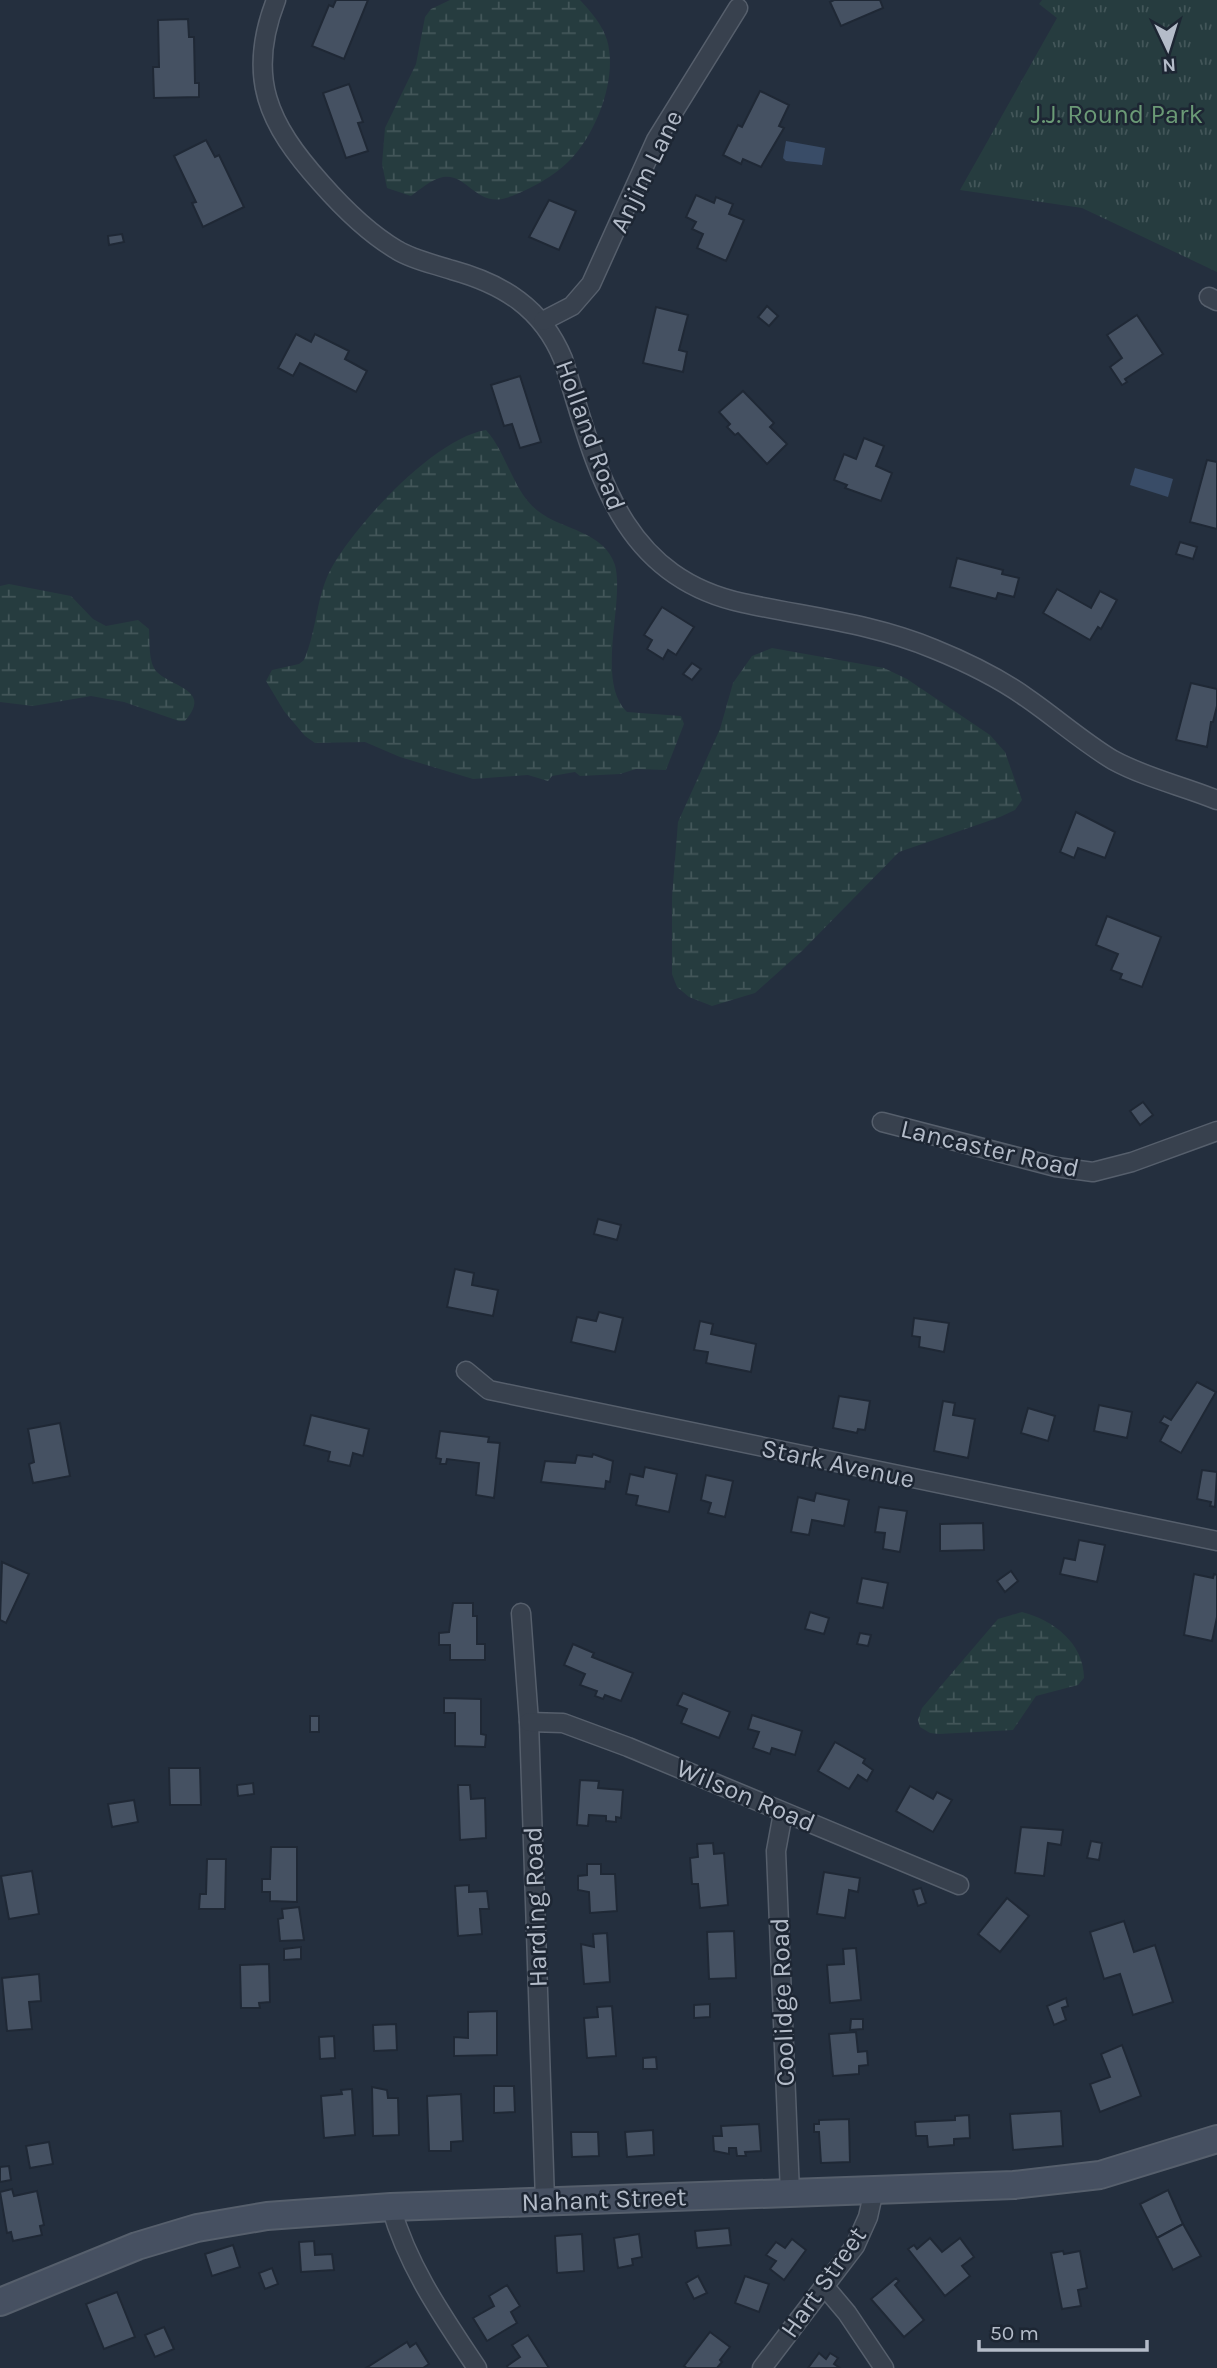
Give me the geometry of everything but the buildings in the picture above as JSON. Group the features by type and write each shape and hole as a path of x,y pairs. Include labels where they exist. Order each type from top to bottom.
{"main road":[{"name":"Nahant Street","path":"0,2302 111,2255 197,2228 293,2214 391,2207 1004,2186 1075,2179 1127,2168 1217,2140"}],"street":[{"name":"Holland Road","path":"276,0 262,44 263,84 272,115 299,159 351,215 399,251 504,289 543,321 563,359 610,499 642,547 678,576 720,597 836,619 932,648 1012,688 1124,765 1217,800"},
{"name":"Anjim Lane","path":"543,321 572,306 592,284 656,140 738,8"},
{"name":"Lancaster Road","path":"883,1122 1056,1167 1093,1172 1132,1162 1217,1131"},
{"name":"Stark Avenue","path":"466,1371 492,1391 1217,1541"},
{"name":"Harding Road","path":"521,1613 529,1722 545,2201"},
{"name":"Wilson Road","path":"529,1722 552,1721 573,1726 704,1777 783,1813 959,1885"},
{"name":"Coolidge Road","path":"783,1813 776,1851 790,2193"},
{"name":"Hart Street","path":"762,2368 859,2239 874,2190"},
{"path":"391,2207 411,2261 477,2368"},
{"path":"825,2287 858,2328 884,2368"}],"green space":[{"path":"450,0 580,0 599,23 607,40 610,70 607,87 597,119 589,134 571,159 557,171 532,187 506,198 487,198 451,177 434,180 411,196 387,188 382,164 385,128 416,64 425,17 431,9"},
{"name":"J.J. Round Park","path":"1042,0 1217,0 1217,272 1082,208 960,190 1057,18 1039,4"},
{"path":"486,430 529,503 548,517 592,538 610,554 617,581 612,662 613,681 618,698 627,712 681,716 684,724 666,770 636,769 620,774 580,776 575,772 552,776 548,781 528,775 473,779 400,757 365,742 315,743 305,736 284,711 266,681 272,670 299,664 304,660 332,567 378,506 421,465 466,436"},
{"path":"9,584 71,596 93,619 106,626 138,620 149,629 154,668 187,690 195,702 185,721 124,702 91,696 33,706 0,702 0,586"},
{"path":"772,648 884,668 907,679 990,735 1005,752 1022,800 1015,810 1000,817 899,852 802,951 755,993 712,1006 689,997 677,987 672,974 672,897 678,822 720,729 733,683 752,656"},
{"path":"1022,1612 1055,1627 1073,1644 1083,1665 1084,1678 1078,1685 1036,1696 1013,1730 939,1734 930,1733 920,1727 918,1720 922,1708 998,1619"}],"water":[{"path":"786,141 825,148 822,165 786,161 783,158"},
{"path":"1135,468 1173,479 1168,497 1130,485"}]}
